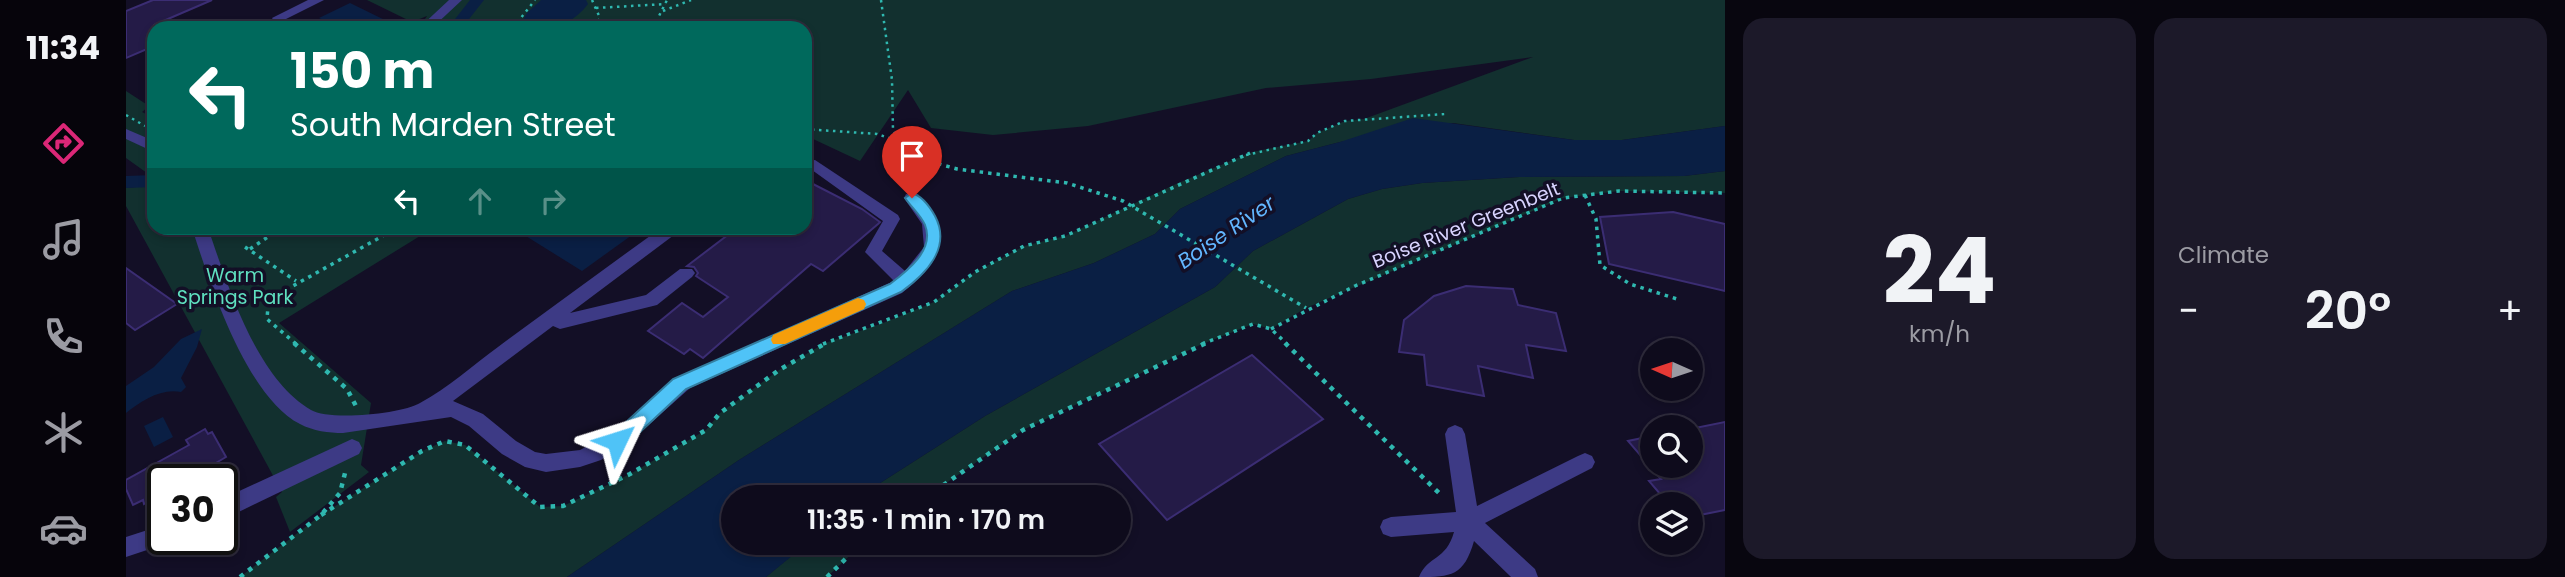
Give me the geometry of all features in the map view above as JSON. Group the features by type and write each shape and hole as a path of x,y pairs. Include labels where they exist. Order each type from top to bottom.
{"street":[{"path":"282,3 295,0"},
{"path":"278,18 318,0"},
{"path":"433,21 456,0"},
{"path":"126,133 147,144"},
{"path":"812,165 892,219 873,252 905,281"},
{"path":"202,235 219,286 237,327 282,401 300,416 328,425 356,424 450,408 471,417 524,457 543,463 580,459 606,450 629,433 680,384 883,293 918,272 932,249 934,229 925,211 912,198"},
{"path":"424,412 663,235"},
{"path":"552,317 560,322 651,300 686,273"},
{"path":"1430,577 1459,554 1468,521 1455,434"},
{"path":"238,502 352,448"},
{"path":"1391,527 1468,521 1585,462"},
{"path":"1468,521 1527,577"},
{"path":"126,547 147,541"}],"path":[{"path":"518,21 535,0"},
{"path":"592,0 600,18 598,21"},
{"path":"663,11 691,0"},
{"path":"881,0 892,80 893,130 900,142"},
{"path":"596,8 666,2 657,21"},
{"path":"240,577 321,515 422,451 444,441 466,445 540,507 563,506 629,474 706,430 720,413 779,370 825,343 934,302 975,272 1024,246 1065,236 1252,152 1308,141 1317,133 1345,121 1446,114"},
{"path":"126,115 147,126"},
{"path":"812,129 877,134 900,142 932,162 973,173 1067,183 1132,206 1306,308"},
{"name":"Boise River Greenbelt","path":"943,485 1023,430 1200,345 1253,324 1271,329 1306,308 1563,198 1619,191 1725,193"},
{"path":"1584,195 1591,202 1596,220 1600,265 1630,284 1677,299"},
{"path":"269,235 247,248 296,281"},
{"path":"356,424 355,405 347,389 267,319 266,308 270,299 296,281 384,235"},
{"path":"1271,329 1440,494"},
{"path":"321,515 340,493 352,448"},
{"path":"827,577 850,555"}],"green space":[{"path":"367,0 1725,0 1725,126 1622,140 1574,140 1453,123 1340,142 1286,156 1180,209 1155,234 1094,263 1012,291 739,460 567,577 240,577 321,515 422,451 445,441 465,445 540,507 563,506 630,474 706,430 720,413 779,370 825,343 934,302 975,272 1024,246 1065,236 1252,152 1308,141 1317,133 1345,121 1364,119 1533,57 1371,79 1266,88 1088,126 993,135 931,128 908,90 860,161 812,138 812,21 424,21 427,16 410,21"},
{"path":"126,91 147,105 142,112 147,114 147,173 126,158"},
{"path":"1725,171 1725,193 1619,191 1563,198 1306,308 1271,329 1253,324 1200,345 1023,430 943,485 877,485 985,416 1215,287 1253,251 1348,199 1382,189 1422,183 1519,177 1684,176"},
{"name":"Warm Springs Park","path":"147,186 147,235 422,235 279,323 371,403 361,465 369,472 290,532 276,497 282,492 126,206 126,188"},
{"path":"792,555 850,555 827,577 766,577"}],"water":[{"path":"541,0 586,0 588,4 569,21 522,21"},
{"path":"350,3 387,21 326,21 319,18"},
{"name":"Boise River","path":"1413,118 1574,140 1622,140 1725,126 1725,171 1684,176 1519,177 1422,183 1382,189 1348,199 1253,251 1215,287 985,416 877,485 721,485 721,555 793,555 766,577 567,577 739,460 1012,291 1094,263 1155,234 1180,209 1286,156"},
{"path":"524,235 632,235 582,271"},
{"path":"202,329 197,347 181,378 186,387 181,392 152,396 126,413 126,386 154,367 181,339"},
{"path":"163,417 173,437 154,447 144,426"}],"building":[{"path":"153,0 212,0 163,21 147,21 147,49 126,58 126,11"},
{"path":"812,185 862,209 880,222 823,271 811,264 703,358 690,349 684,354 648,331 682,303 703,317 728,297 696,276 698,273 694,267 687,266 728,235 812,235"},
{"path":"1673,212 1725,224 1725,291 1609,264 1600,217"},
{"path":"126,268 177,304 135,330 126,323"},
{"path":"1466,286 1513,289 1518,305 1556,313 1566,351 1526,345 1533,378 1478,366 1484,396 1427,385 1424,355 1399,352 1404,320 1434,296"},
{"path":"1252,355 1323,419 1167,520 1099,444"},
{"path":"1725,422 1725,510 1703,514 1703,492 1658,492 1649,481 1660,478 1703,478 1703,426"},
{"path":"205,429 208,434 212,432 226,457 214,464 155,464 189,445 186,440"},
{"path":"1640,438 1640,455 1628,441"},
{"path":"147,468 147,502 144,504 143,500 133,505 126,489 126,480"}],"waterway":[{"path":"460,21 477,0"},
{"path":"126,182 147,181"}],"slow traffic":[{"path":"779,340 858,304"}],"route":[{"path":"617,441 629,433 680,384 896,288 918,272 932,249 934,229 925,211 912,198"}]}
